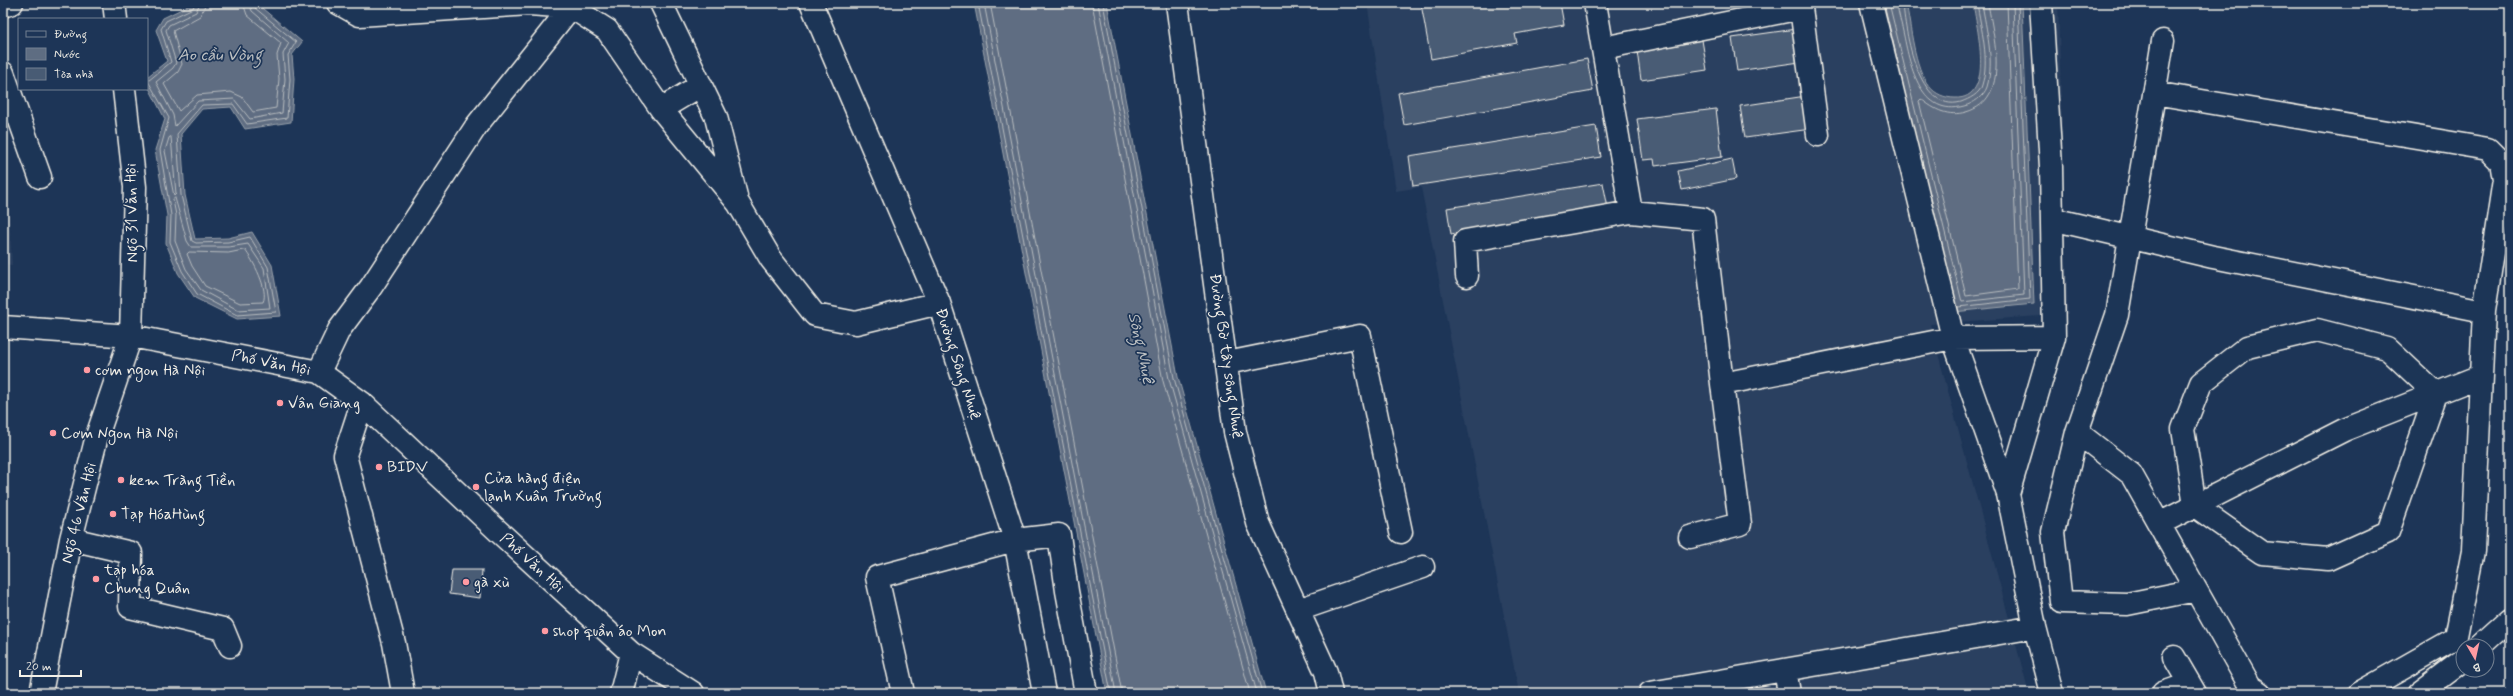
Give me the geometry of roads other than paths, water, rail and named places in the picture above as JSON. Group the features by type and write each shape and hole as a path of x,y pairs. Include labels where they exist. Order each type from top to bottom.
{"street":[{"path":"3,6 12,3"},
{"path":"114,3 116,18"},
{"path":"338,3 359,15 485,5 574,5 607,30 661,109 738,203 771,259 815,315 856,323 935,295"},
{"path":"661,3 716,117 738,203"},
{"name":"Đường Sông Nhuệ","path":"811,3 935,295 1014,540 1044,693"},
{"name":"Đường Bờ tây sông Nhuệ","path":"1177,3 1227,363 1235,432 1258,523 1326,672 1331,693"},
{"path":"1595,3 1631,212"},
{"path":"1870,3 1953,338 2008,494 2035,628 2052,693"},
{"path":"2008,494 2054,338 2052,167 2041,3"},
{"path":"319,372 340,330 375,280 477,124 574,5"},
{"path":"1603,48 1801,8 1818,135"},
{"path":"2163,40 2117,314 2077,432 2053,532 2061,602 2127,604 2196,590"},
{"path":"3,73 40,177"},
{"path":"661,109 701,85"},
{"name":"Ngõ 31 Văn Hội","path":"124,90 135,187 131,336"},
{"path":"2154,93 2488,149 2501,162 2504,180 2484,311 2473,551 2456,638 2360,693"},
{"path":"1467,276 1465,241 1631,212 1703,219 1740,524 1690,537"},
{"path":"2052,219 2220,259 2484,311"},
{"name":"Phố Văn Hội","path":"3,327 131,336 319,372 362,403 631,653 693,693"},
{"path":"2317,330 2386,348 2436,394 2388,532 2328,559 2262,553 2195,506 2183,429 2201,383 2247,347 2317,330"},
{"name":"Ngõ 46 Văn Hội","path":"41,693 71,539 98,436 131,336"},
{"path":"1227,363 1360,336 1401,532"},
{"path":"1722,384 1953,338 2054,338"},
{"path":"2159,524 2344,430 2480,376"},
{"path":"362,403 345,455 367,545 394,643 403,693"},
{"path":"2077,432 2131,474 2250,686 2260,693"},
{"path":"903,693 877,577 1014,540 1059,535 1067,591 1086,693"},
{"path":"71,539 131,553 130,607 224,629 230,646"},
{"path":"1298,610 1423,567"},
{"path":"2489,638 2510,619"},
{"path":"1650,693 2035,628"},
{"path":"621,693 631,653"},
{"path":"2164,693 2192,688 2174,657"},
{"path":"2426,691 2455,667"},
{"path":"1785,670 1789,693"}],"water":[{"name":"Ao cầu Vòng","path":"194,3 256,3 302,42 292,55 294,79 291,122 245,129 231,107 202,109 181,134 185,195 195,239 228,238 252,232 272,265 281,316 237,319 195,298 178,273 166,243 167,215 155,150 165,119 148,86 148,76 167,61 156,30 163,18"},
{"name":"Sông Nhuệ","path":"974,3 1107,3 1178,377 1266,693 1107,693"},
{"path":"1880,3 1906,3 1916,57 1924,78 1931,89 1937,93 1955,98 1968,95 1976,87 1980,75 1979,43 1973,3 2022,3 2034,304 1953,312"}],"place":[{"name":"cơm ngon Hà Nội","path":"87,370"},
{"name":"Vân Giang","path":"280,403"},
{"name":"Cơm Ngon Hà Nội","path":"53,433"},
{"name":"BIDV","path":"379,467"},
{"name":"kem Tràng Tiền","path":"121,480"},
{"name":"Cửa hàng điện lạnh Xuân Trường","path":"476,487"},
{"name":"Tạp HóaHùng","path":"113,514"},
{"name":"tạp hóa Chung Quân","path":"96,579"},
{"name":"gà xù","path":"466,582"},
{"name":"shop quần áo Mon","path":"545,631"}]}
